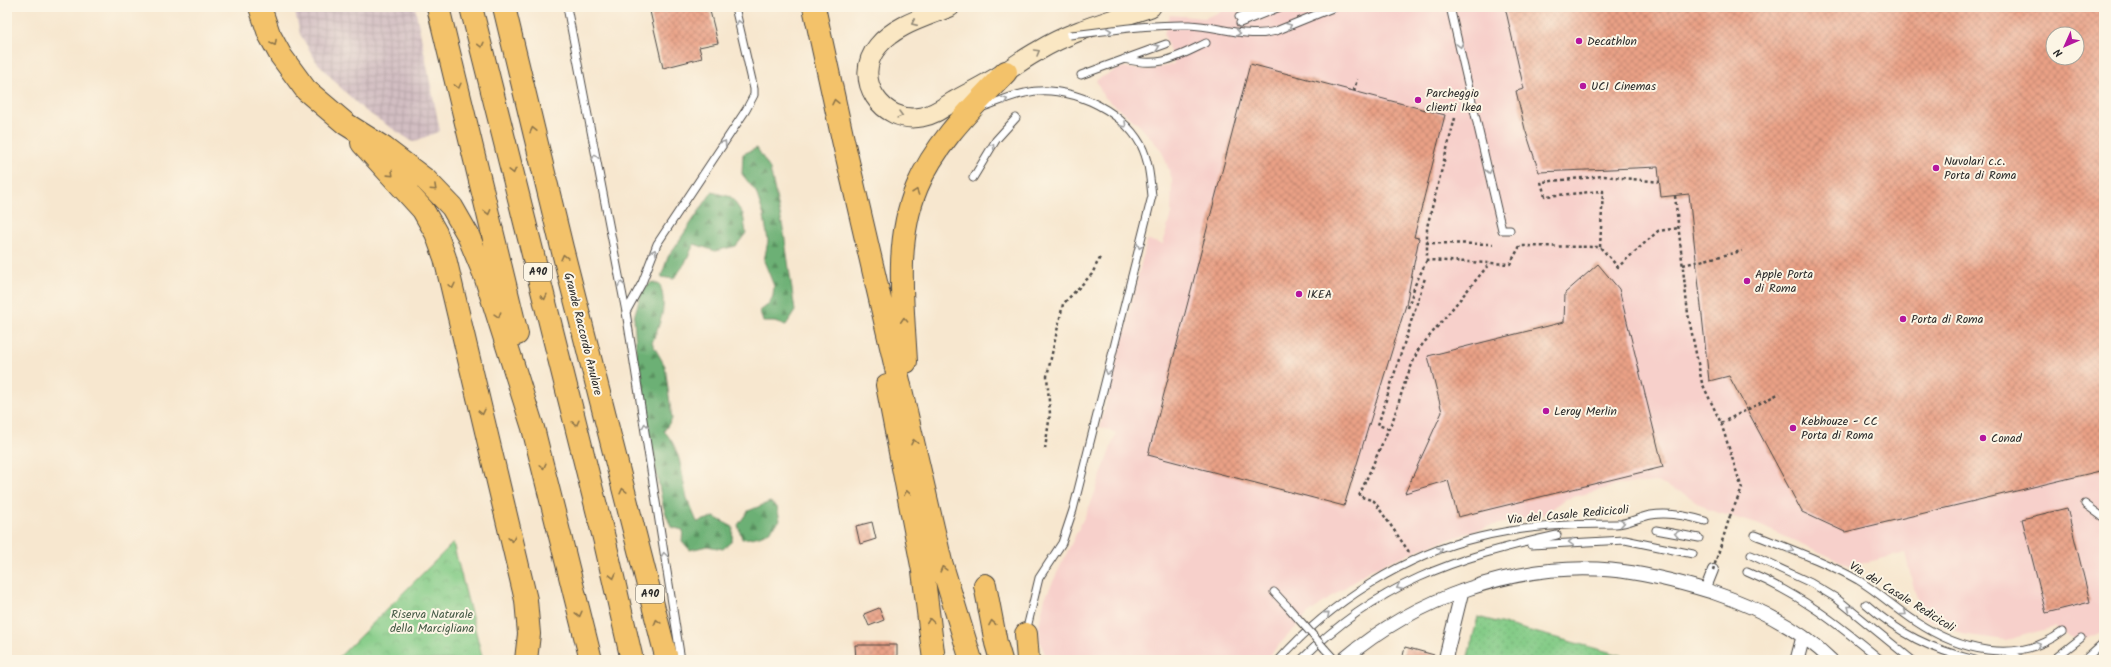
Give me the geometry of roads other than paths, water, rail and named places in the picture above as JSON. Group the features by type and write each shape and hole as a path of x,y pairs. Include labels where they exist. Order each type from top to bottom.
{"highway":[{"path":"260,7 269,34 294,76 306,90 346,124 384,148 426,180 445,198 458,216 468,235 485,276 533,428 591,660"},
{"path":"438,7 513,317 533,428"},
{"name":"A90","path":"472,7 604,538 632,660"},
{"name":"Grande Raccordo Anulare","path":"504,7 562,248 667,660"},
{"path":"814,7 843,140 941,562 971,660"},
{"path":"908,415 901,275 908,218 917,187 932,159 968,112 1006,72"},
{"path":"346,124 375,158 418,203 432,225 440,242 447,266 526,600 529,634 526,660"},
{"path":"843,140 896,435 923,570 934,660"},
{"path":"985,585 996,643 1001,660"}],"main road":[{"path":"950,7 893,33 878,47 870,60 867,74 870,87 879,101 890,111 900,116 915,118 926,116 1006,72 1038,50 1070,35 1151,7"}],"street":[{"path":"1343,660 1366,641 1408,615 1462,591 1525,575 1597,570 1640,574 1706,590 1753,608 1803,637 1832,660"},
{"path":"1706,590 1713,570"},
{"path":"1445,660 1462,591"},
{"path":"1797,660 1803,637"}],"lane":[{"path":"567,7 626,312 680,660"},
{"path":"626,312 642,283 657,244 746,110 754,95 751,70 735,7"},
{"path":"1265,7 1239,20 1280,7"},
{"path":"1450,7 1502,230 1510,230"},
{"path":"1070,35 1164,25 1207,27 1249,35 1264,34 1276,31 1329,9"},
{"path":"1081,75 1166,44"},
{"path":"1124,59 1137,62 1166,62 1206,44"},
{"path":"968,112 1025,92 1048,91 1075,96 1099,105 1125,126 1140,144 1148,164 1152,196 1073,510 1062,543 1039,578 1030,648"},
{"path":"973,178 996,140 1016,118"},
{"path":"2085,504 2104,518"},
{"name":"Via del Casale Redicicoli","path":"1279,660 1305,633 1347,599 1422,557 1467,540 1514,530 1544,526 1589,523 1625,523 1651,515 1676,515 1705,521"},
{"path":"1656,530 1699,538"},
{"path":"1301,660 1347,619 1383,594 1415,578 1464,559 1558,535"},
{"name":"Via del Casale Redicicoli","path":"1755,535 1840,571 1859,581 1914,620 1949,640 1974,648 2009,652 2040,644 2062,632"},
{"path":"1514,546 1625,540 1693,554"},
{"path":"1751,555 1811,583 1836,598 1912,660"},
{"path":"1747,572 1782,588 1811,605 1846,630 1881,660"},
{"path":"1274,592 1335,660"},
{"path":"1866,604 1893,627 1914,639 1945,652 1975,660"},
{"path":"2053,660 2081,638"},
{"path":"2084,660 2104,642"},
{"path":"2009,652 2022,660"}],"place":[{"name":"Decathlon","path":"1579,41"},
{"name":"UCI Cinemas","path":"1583,86"},
{"name":"Parcheggio clienti Ikea","path":"1418,100"},
{"name":"Nuvolari c.c. Porta di Roma","path":"1936,168"},
{"name":"Apple Porta di Roma","path":"1747,281"},
{"name":"IKEA","path":"1299,294"},
{"name":"Porta di Roma","path":"1903,319"},
{"name":"Leroy Merlin","path":"1546,411"},
{"name":"Kebhouze - CC Porta di Roma","path":"1793,428"},
{"name":"Conad","path":"1983,438"}],"park label":[{"name":"Riserva Naturale della Marcigliana","path":"432,621"}]}
